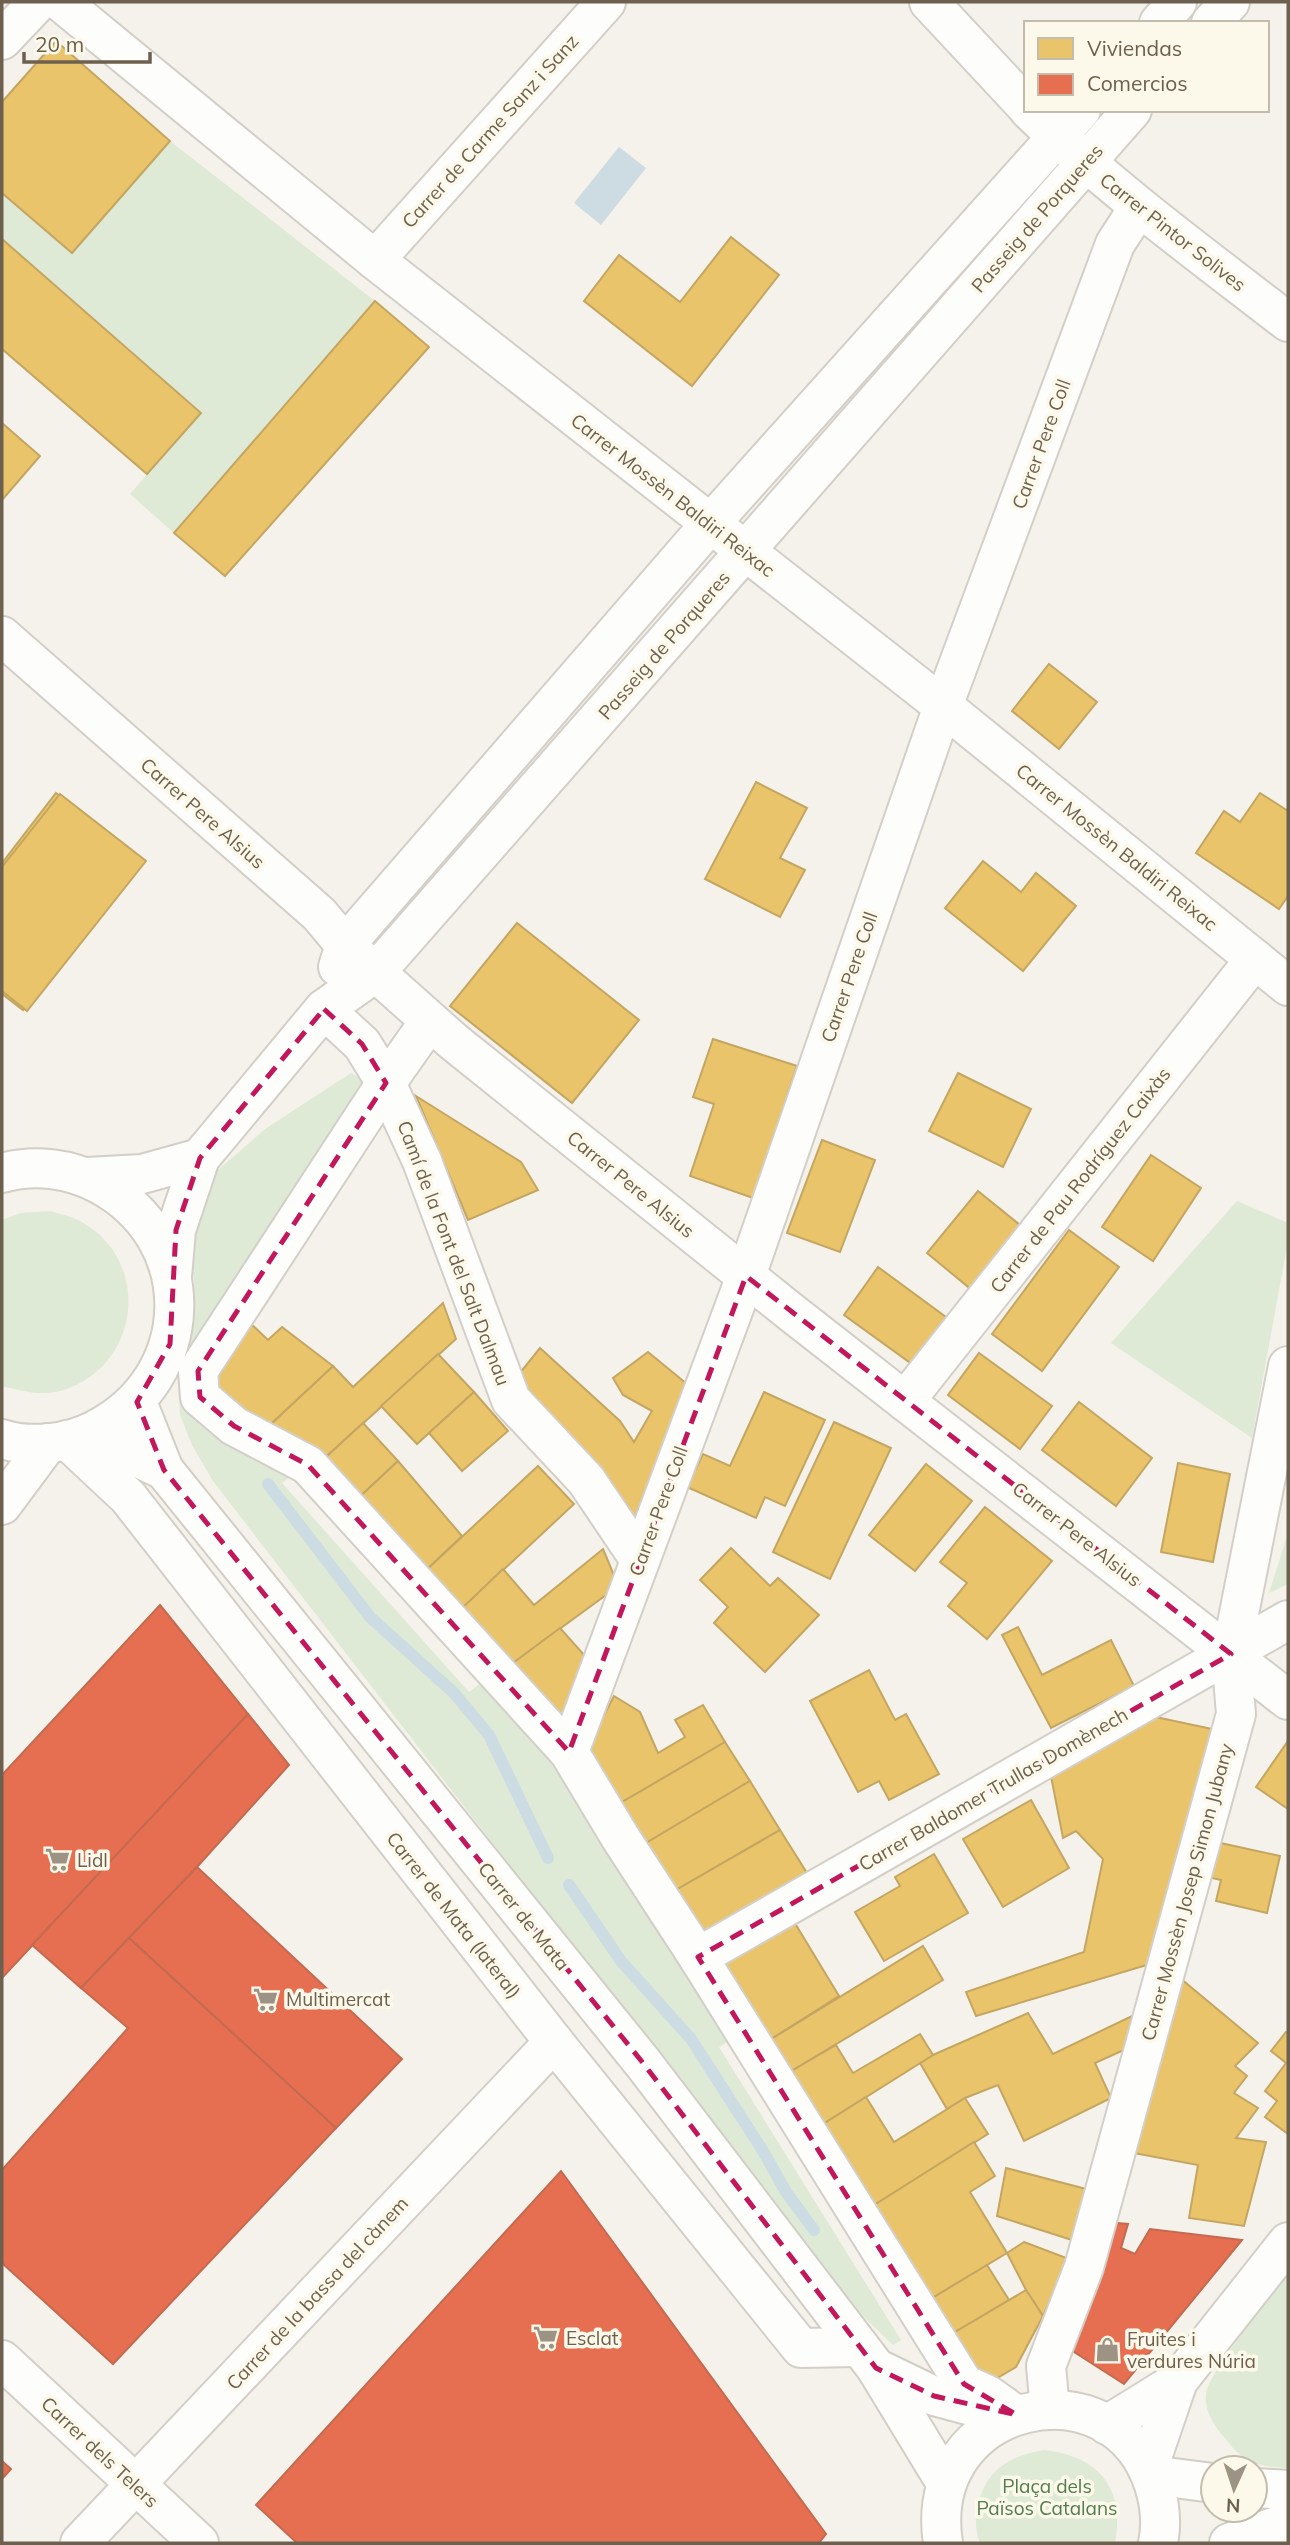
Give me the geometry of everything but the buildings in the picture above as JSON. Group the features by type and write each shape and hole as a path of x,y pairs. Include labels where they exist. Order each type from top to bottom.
{"street":[{"path":"2,40 38,2"},
{"name":"Carrer Mossèn Baldiri Reixac","path":"61,2 375,260 943,706 1288,986"},
{"name":"Carrer de Carme Sanz i Sanz","path":"375,260 606,2"},
{"path":"929,2 1024,104"},
{"path":"1160,21 1177,2"},
{"path":"1213,21 1230,2"},
{"name":"Carrer Pintor Solives","path":"1035,112 1069,123 1085,163 1288,322"},
{"name":"Passeig de Porqueres","path":"172,1277 176,1230 200,1158 324,1009 375,973 1130,112"},
{"name":"Passeig de Porqueres","path":"324,1009 345,945 711,523 1069,123"},
{"name":"Carrer Pere Coll","path":"569,1752 746,1276 943,706 1115,244 1139,207"},
{"name":"Carrer Pere Alsius","path":"2,636 319,914 345,945 429,1022 746,1276 1288,1700"},
{"name":"Carrer de Pau Rodríguez Caixàs","path":"905,1401 1255,959"},
{"name":"Camí de la Font del Salt Dalmau","path":"324,1009 362,1044 386,1083 422,1161 511,1400 586,1480 640,1560"},
{"path":"429,1022 386,1083 198,1371 200,1396 234,1426 308,1465 569,1752 964,2384 1026,2414"},
{"path":"87,1177 142,1174 200,1158"},
{"path":"2,1439 68,1439 114,1421 137,1402 157,1375 170,1344 175,1310 172,1277 162,1245 143,1216 117,1193 87,1177 52,1168 7,1170"},
{"name":"Carrer Mossèn Josep Simon Jubany","path":"1026,2414 1084,2267 1236,1714 1231,1654 1288,1366"},
{"name":"Carrer de Mata","path":"137,1402 164,1470 643,2063 868,2357 946,2483"},
{"path":"2,1505 68,1439"},
{"name":"Carrer de Mata","path":"68,1439 164,1470"},
{"name":"Carrer de Mata (lateral)","path":"68,1439 128,1497 554,2042 801,2348 868,2357"},
{"name":"Carrer Baldomer Trullas Domènech","path":"698,1957 1288,1620"},
{"name":"Carrer de la bassa del cànem","path":"80,2543 554,2042"},
{"path":"1107,2425 1178,2381 1288,2242"},
{"name":"Carrer de Mata","path":"868,2357 934,2396 1026,2414"},
{"name":"Carrer dels Telers","path":"2,2360 199,2543"},
{"path":"1158,2543 1160,2523 1152,2480 1178,2381"},
{"path":"943,2543 940,2513 946,2483 967,2448 988,2430 1026,2414 1079,2414 1107,2425 1135,2449 1187,2543"},
{"path":"1152,2480 1199,2482"},
{"path":"1269,2489 1288,2490"},
{"path":"1229,2543 1288,2522"}],"highlighted area":[{"path":"324,1009 362,1044 386,1083 198,1371 200,1397 234,1426 308,1465 569,1752 746,1276 1231,1654 698,1957 964,2384 1017,2415 934,2396 876,2368 643,2063 164,1470 137,1402 170,1344 176,1230 200,1158"}],"green space":[{"path":"170,141 375,301 174,533 130,494 201,412 2,239 2,193 72,253"},
{"path":"351,1073 364,1081 177,1366 195,1302 186,1223 209,1178 265,1129"},
{"path":"1237,1201 1288,1223 1288,1241 1252,1438 1111,1343"},
{"path":"50,1211 77,1219 104,1239 119,1261 127,1287 128,1313 121,1338 107,1361 87,1379 60,1391 38,1393 2,1386 2,1220 21,1213"},
{"path":"177,1366 188,1393 296,1472 282,1483 469,1692 481,1683 555,1756 731,2040 719,2047 901,2340 893,2345 841,2295 213,1481 192,1445 180,1415"},
{"path":"1288,1533 1288,1584 1269,1593"},
{"path":"1288,2274 1288,2468 1269,2466 1269,2454 1239,2454 1213,2423 1208,2412 1206,2394 1209,2383"},
{"name":"Plaça dels Països Catalans","path":"1044,2450 1080,2459 1104,2478 1116,2506 1115,2543 980,2543 976,2513 982,2493 992,2475 1009,2461"}],"shaded area":[{"path":"619,147 646,168 601,225 574,203"}],"waterway":[{"path":"268,1484 370,1617 454,1693 489,1735 548,1858"},
{"path":"569,1885 621,1961 691,2039 786,2192 814,2230"}],"place":[{"name":"Lidl","path":"57,1860"},
{"name":"Multimercat","path":"266,1999"},
{"name":"Esclat","path":"546,2338"},
{"name":"Fruites i verdures Núria","path":"1107,2350"}]}
